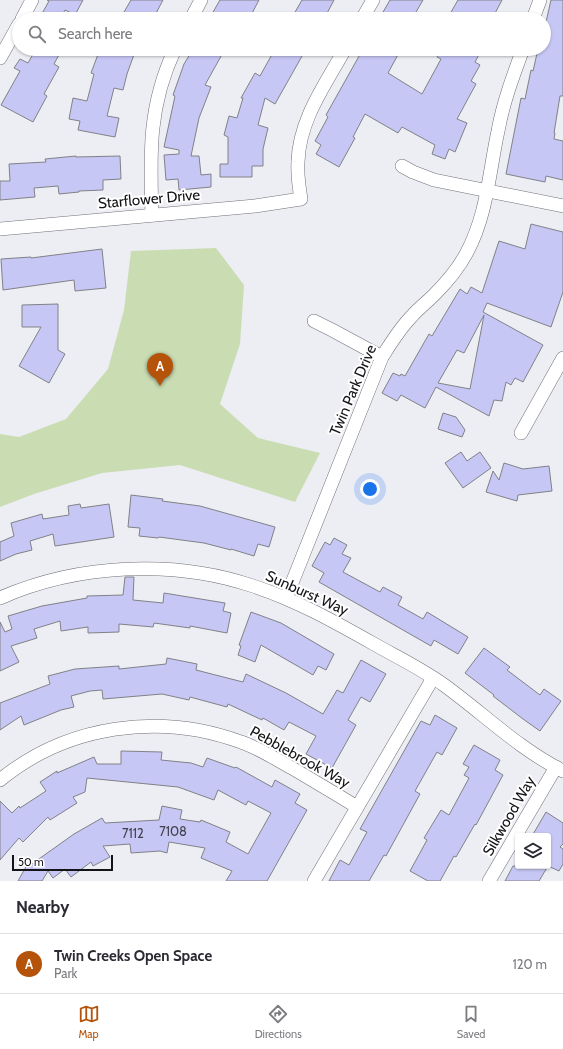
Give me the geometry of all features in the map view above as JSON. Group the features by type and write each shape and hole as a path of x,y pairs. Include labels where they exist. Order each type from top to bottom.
{"street":[{"path":"26,12 32,0"},
{"path":"195,12 201,0"},
{"path":"366,12 373,0"},
{"path":"536,12 540,0"},
{"path":"0,58 12,37"},
{"path":"152,215 150,158 151,131 163,78 172,56"},
{"name":"Starflower Drive","path":"0,229 255,206 301,199 298,180 298,162 300,143 305,124 312,107 341,56"},
{"name":"Twin Park Drive","path":"286,598 382,358 393,338 452,275 466,255 476,234 484,210 498,130 504,105 521,56"},
{"path":"402,166 434,180 563,206"},
{"path":"314,321 382,358"},
{"path":"521,433 559,377 563,358"},
{"name":"Sunburst Way","path":"0,598 41,583 86,573 138,569 176,570 215,576 252,586 286,598 334,621 433,678 507,735 559,769"},
{"path":"314,881 433,678"},
{"name":"Pebblebrook Way","path":"0,780 22,764 44,751 68,741 117,728 167,726 218,734 242,742 265,752 357,807"},
{"name":"Silkwood Way","path":"489,881 559,769"}],"green space":[{"path":"216,248 244,285 240,344 220,404 258,438 320,453 295,502 180,465 102,473 34,494 0,507 0,434 19,437 66,419 108,369 124,310 131,251"}],"building":[{"path":"47,0 83,0 77,12 69,12 65,10 64,12 43,12 49,1"},
{"path":"131,0 163,0 157,12 124,12"},
{"path":"220,0 259,0 253,12 213,12"},
{"path":"302,0 334,0 328,12 295,12"},
{"path":"390,0 423,0 416,12 383,12"},
{"path":"458,0 502,0 496,12 451,12"},
{"path":"551,0 563,0 563,96 560,96 554,139 563,141 563,180 546,176 545,182 506,174 521,98 525,99 531,70 533,71 536,56 551,56 551,12 548,12"},
{"path":"32,56 58,56 54,64 59,67 44,94 47,96 33,122 1,105 20,71 14,68 20,59 28,63"},
{"path":"97,56 133,56 123,90 114,88 107,116 119,118 115,137 78,130 80,121 69,119 73,98 87,101 94,74 91,73"},
{"path":"189,56 221,56 205,85 211,87 199,118 191,156 199,156 201,175 211,174 211,187 179,190 178,179 166,180 164,155 179,154 179,150 164,147 175,96 173,95 184,64"},
{"path":"271,56 302,56 275,104 265,98 258,125 268,128 263,149 263,166 252,166 252,177 220,177 220,164 228,164 228,137 224,135 229,116 237,118 243,98 241,98 255,73 260,76"},
{"path":"359,56 397,56 388,73 422,94 441,59 438,56 478,56 475,62 480,65 471,81 476,84 457,119 467,123 455,152 449,149 445,159 432,154 435,145 402,127 398,133 365,114 353,137 355,138 339,167 316,154 321,145 315,141 328,117 326,115"},
{"path":"76,156 120,156 121,179 103,180 103,190 59,194 58,186 34,188 35,197 0,200 0,181 10,181 9,164 46,162 45,159"},
{"path":"531,224 563,232 563,292 551,327 487,303 483,312 543,345 523,382 515,378 511,385 506,382 502,401 494,400 489,416 436,387 425,408 401,395 397,401 382,393 393,373 400,376 401,374 405,376 429,334 432,336 460,289 467,294 471,287 482,293 499,241 525,249","holes":["484,315 470,389 438,383 457,350 464,353"]},
{"path":"102,249 106,288 75,291 74,280 3,290 1,259 31,258"},
{"path":"58,304 58,350 65,354 49,383 19,366 41,327 22,327 22,305"},
{"path":"443,413 456,417 465,430 462,437 438,429"},
{"path":"461,452 467,461 480,452 491,468 463,488 445,463"},
{"path":"504,463 523,469 549,466 552,491 518,495 517,501 486,492 493,471 499,480"},
{"path":"131,495 200,506 275,527 269,547 258,544 254,556 204,543 139,536 140,528 128,527"},
{"path":"80,504 81,508 109,504 114,537 55,546 53,534 30,541 32,550 16,554 0,561 0,542 14,536 11,523 42,514 43,519 69,515 68,506"},
{"path":"334,538 347,545 342,554 351,558 343,572 380,592 383,587 402,597 398,605 423,619 427,612 468,637 458,654 434,640 431,646 319,582 324,573 312,566 325,542 330,545"},
{"path":"125,577 134,577 133,600 163,603 164,593 225,603 223,611 231,613 227,633 190,626 190,628 154,623 153,627 119,624 119,632 88,633 88,627 61,631 60,621 34,629 37,638 11,646 19,662 0,671 0,622 5,632 12,629 8,616 42,606 87,598 87,596 123,595"},
{"path":"251,612 281,623 334,654 326,670 318,666 313,675 261,645 255,662 238,655 241,646 239,645"},
{"path":"484,648 510,667 507,670 540,695 544,689 561,701 540,731 465,673"},
{"path":"167,658 197,664 196,670 243,682 246,674 286,693 323,714 337,690 343,693 361,660 386,674 370,702 361,697 348,720 356,725 332,768 306,754 316,736 289,722 284,730 263,718 262,720 228,704 227,707 190,697 189,700 162,694 103,699 102,690 90,691 71,696 74,707 61,710 24,725 21,716 0,730 0,703 50,684 48,676 75,669 119,666 119,669 166,664"},
{"path":"435,715 457,728 442,755 437,752 415,791 420,794 386,856 384,855 369,881 329,881 340,860 349,865 367,832 360,829 421,721 430,725"},
{"path":"474,745 500,760 495,770 503,775 476,825 475,824 456,857 454,856 440,881 428,881 410,871 427,840 424,838 441,810 449,815 469,778 464,775 469,767 463,764"},
{"path":"121,751 162,752 161,760 191,763 203,767 207,758 235,768 236,767 272,787 275,780 300,794 295,803 307,810 267,881 226,881 232,871 201,858 205,848 169,842 167,853 160,851 131,853 130,844 103,846 110,857 93,866 91,862 71,877 65,869 53,878 48,871 42,881 18,881 27,865 29,866 74,834 102,818 105,823 159,820 162,806 182,810 180,819 200,822 201,820 230,832 226,842 248,854 271,813 248,801 246,805 218,790 214,800 178,787 87,778 85,792 73,797 77,803 50,820 48,817 23,842 19,838 0,860 0,801 12,813 19,806 20,808 46,791 40,782 57,771 57,773 94,757 97,764 121,764"},
{"path":"546,812 563,823 563,844 560,847 563,849 563,864 559,871 551,867 551,833 534,833"},
{"path":"513,866 515,866 515,869 546,869 539,881 505,881"}],"place":[{"name":"Twin Creeks Open Space","path":"160,386"}]}
